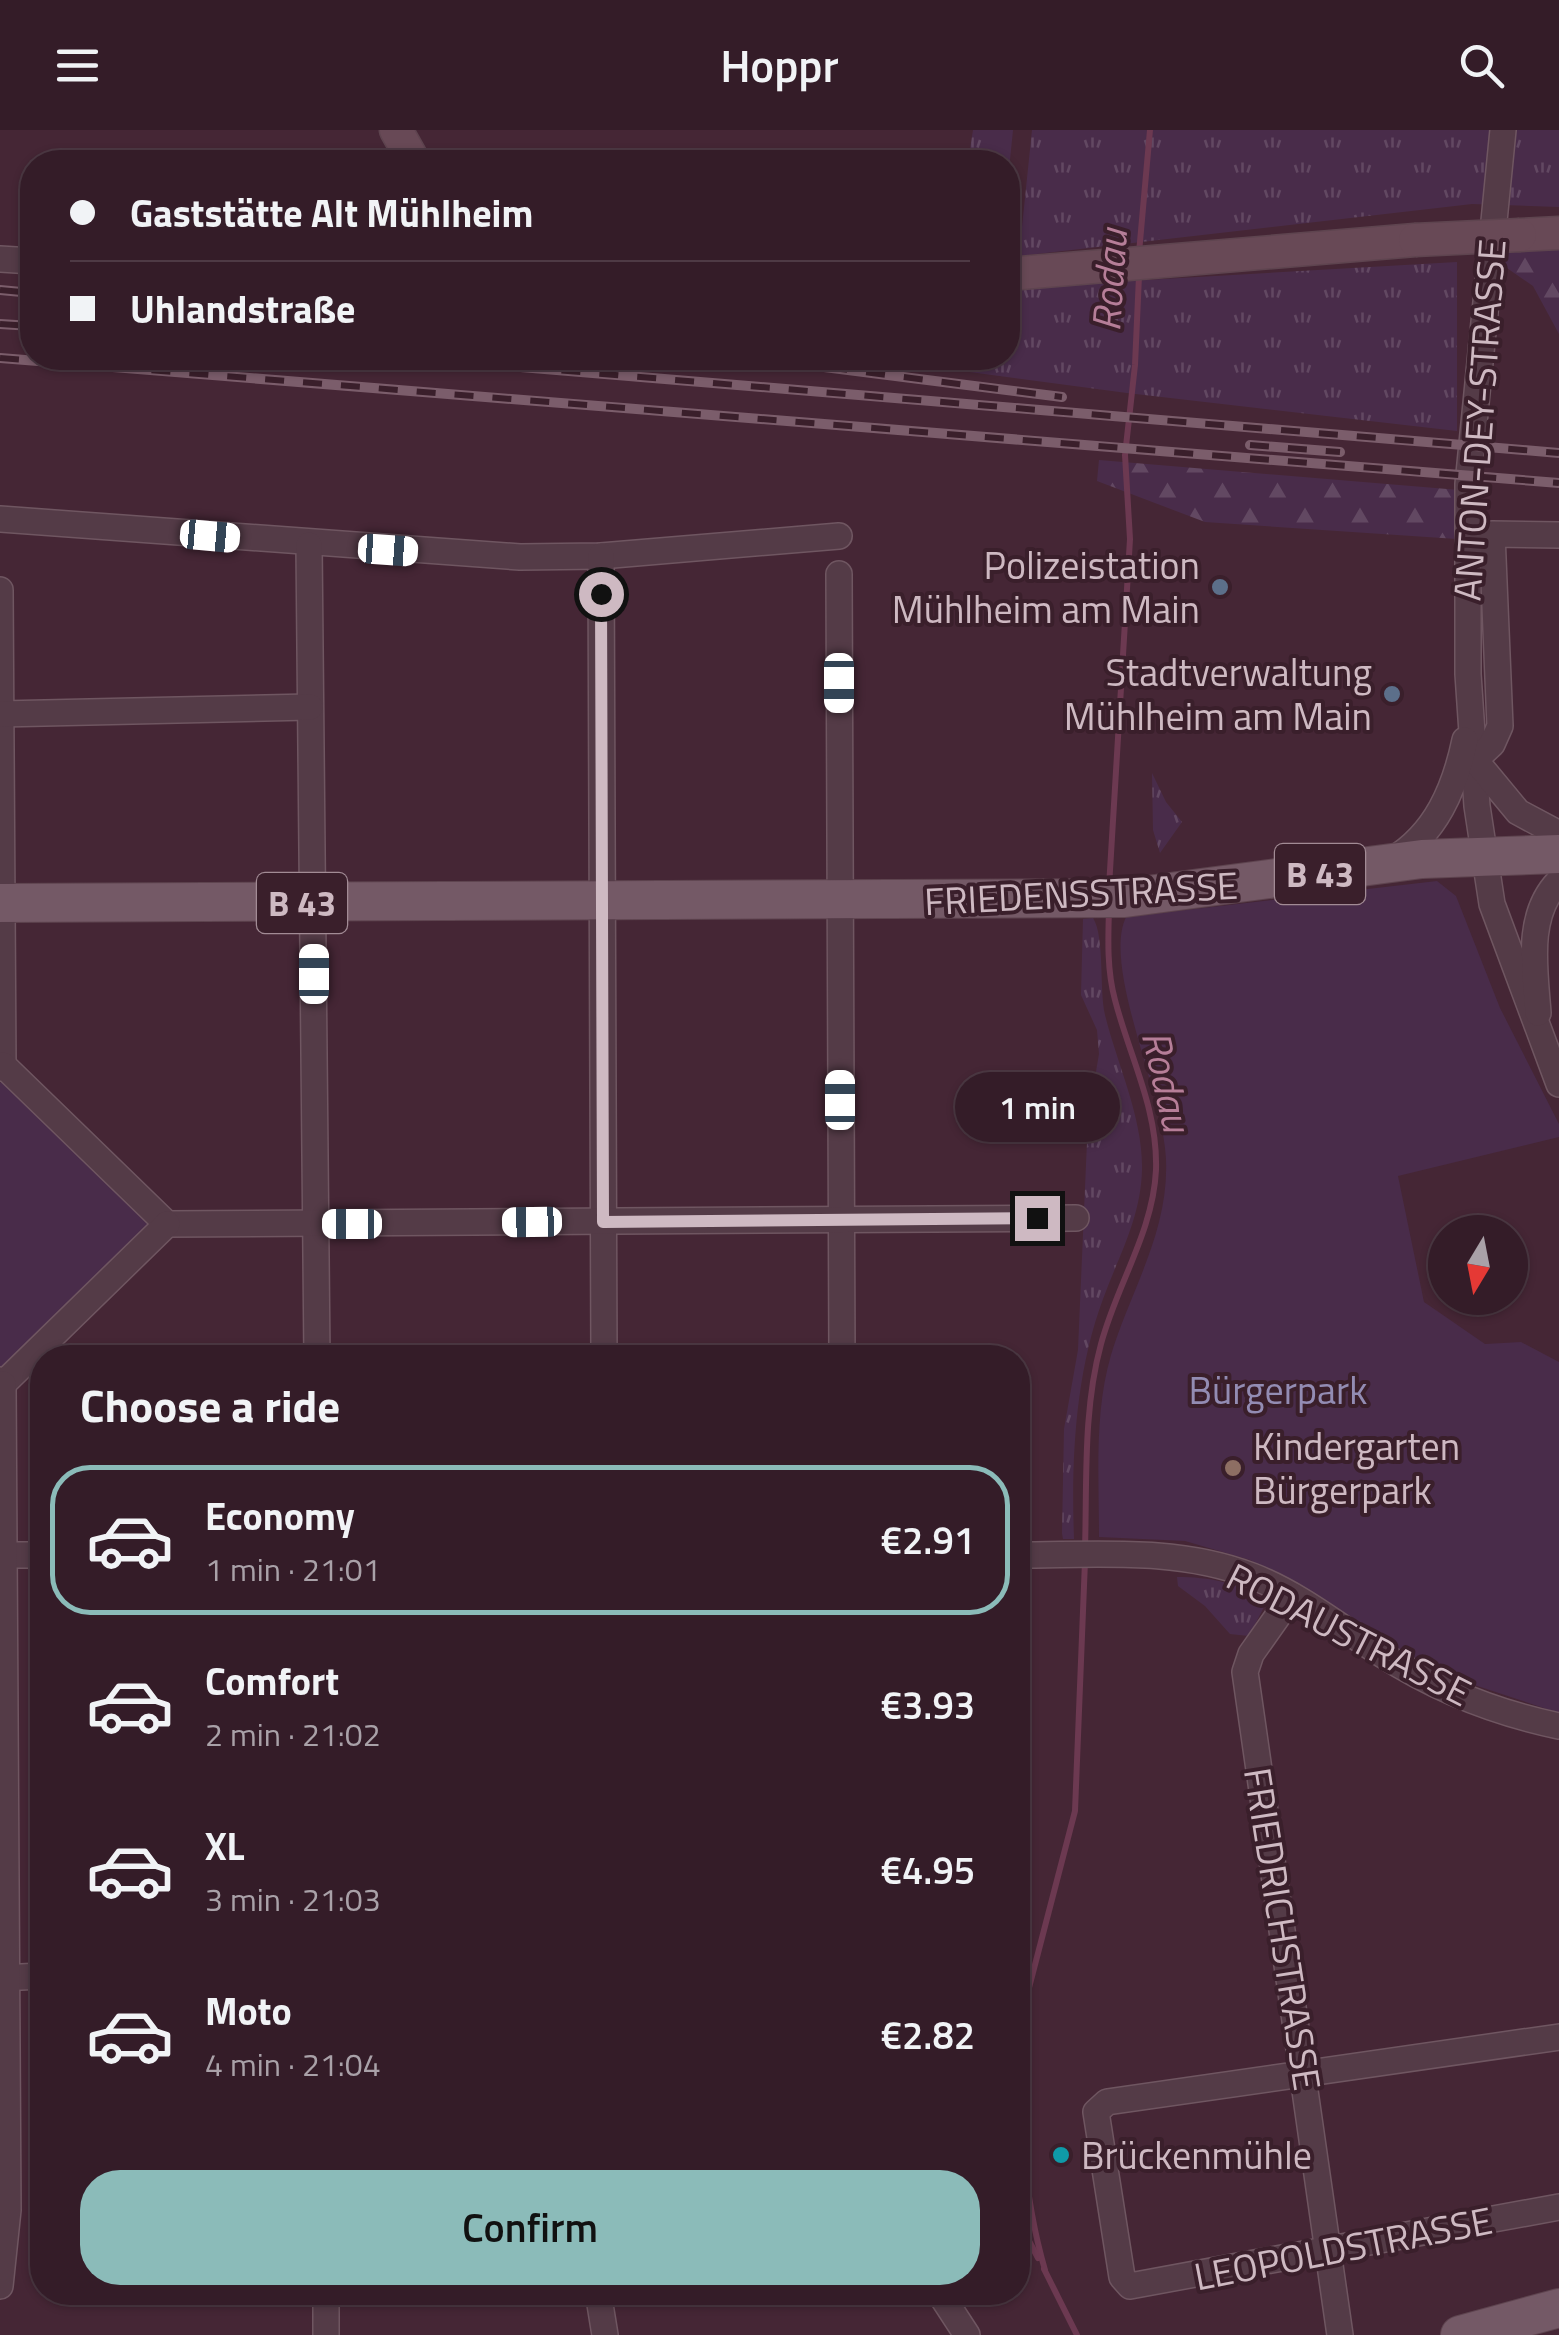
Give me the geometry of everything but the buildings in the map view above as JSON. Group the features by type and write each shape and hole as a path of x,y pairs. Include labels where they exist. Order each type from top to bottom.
{"main road":[{"path":"1020,274 1416,240 1559,233"},
{"name":"FRIEDENSSTRASSE","path":"602,902 1107,899 1384,864 1559,854"},
{"name":"B 43","path":"1,903 602,902"},
{"path":"1460,2335 1559,2308"}],"street":[{"name":"ANTON-DEY-STRASSE","path":"1503,130 1482,306 1468,484 1465,581 1471,711 1496,920 1559,1084"},
{"path":"0,519 485,556 601,556 839,536"},
{"path":"1559,535 1492,528 1500,726 1492,744 1475,760 1518,812 1559,834"},
{"path":"309,545 317,1345"},
{"path":"601,556 604,1345"},
{"path":"839,574 842,1345"},
{"path":"0,590 2,1067 167,1224 1076,1218"},
{"path":"1,714 310,707"},
{"name":"ANTON-DEY-STRASSE","path":"1384,864 1417,841 1442,810 1462,756 1471,711"},
{"path":"1540,1038 1537,925 1543,903 1559,881"},
{"path":"41,1345 167,1224"},
{"path":"0,2286 8,2224 2,1382 30,1355"},
{"path":"2,1555 30,1555"},
{"name":"RODAUSTRASSE","path":"1030,1555 1170,1556 1256,1577 1435,1684 1498,1709 1559,1726"},
{"name":"FRIEDRICHSTRASSE","path":"1292,1596 1251,1654 1244,1672 1306,2073 1340,2335"},
{"path":"4,1977 30,1976"},
{"path":"1306,2073 1559,2037"},
{"name":"LEOPOLDSTRASSE","path":"1306,2073 1099,2106 1126,2285 1135,2287 1330,2252 1559,2207"},
{"path":"326,2305 326,2335"},
{"path":"600,2305 605,2335"},
{"path":"947,2305 967,2335"}],"green space":[{"path":"973,130 1013,130 1011,150 970,150"},
{"path":"1032,130 1559,130 1559,207 1472,204 1020,256"},
{"path":"1559,246 1559,334 1533,286 1504,266 1506,253"},
{"path":"1457,262 1457,431 955,370 1020,370 1020,287"},
{"path":"1099,460 1459,490 1457,539 1205,522 1097,481"},
{"path":"1152,773 1166,802 1182,822 1160,853 1153,830"},
{"name":"Bürgerpark","path":"1437,881 1456,896 1500,1008 1559,1124 1559,1137 1398,1176 1428,1315 1443,1315 1485,1344 1521,1342 1559,1362 1559,1713 1438,1673 1250,1560 1185,1541 1099,1537 1099,1445 1106,1377 1155,1236 1165,1186 1163,1133 1122,967 1121,939 1126,917"},
{"path":"1093,918 1099,938 1105,1015 1134,1111 1142,1169 1133,1220 1086,1357 1074,1449 1074,1539 1063,1539 1064,1429 1078,1350 1088,1119 1099,1054 1097,1030 1081,995 1083,919"},
{"path":"3,1080 152,1224 0,1369 0,1083"},
{"path":"1177,1577 1225,1582 1257,1597 1265,1605 1249,1636 1230,1634 1205,1606 1178,1586"}],"waterway":[{"name":"Rodau","path":"1139,253 1150,130"},
{"name":"Rodau","path":"1109,887 1130,539 1125,455 1139,276"},
{"name":"Rodau","path":"1085,1549 1087,1446 1095,1369 1108,1322 1148,1215 1156,1170 1148,1105 1112,989 1109,909"},
{"name":"Rodau","path":"1030,1984 1075,1811 1085,1561"},
{"path":"1030,2198 1045,2270"},
{"name":"Rodau","path":"1030,2243 1038,2258"},
{"name":"Rodau","path":"1044,2269 1077,2335"}],"railway":[{"path":"0,290 20,292"},
{"path":"0,324 20,325"},
{"path":"0,358 20,360"},
{"path":"150,370 1559,483"},
{"path":"555,370 1559,453"},
{"path":"848,370 1062,397"},
{"path":"1250,445 1340,452"}],"place":[{"name":"Polizeistation Mühlheim am Main","path":"1220,587"},
{"name":"Stadtverwaltung Mühlheim am Main","path":"1392,694"},
{"name":"Kindergarten Bürgerpark","path":"1233,1468"},
{"name":"Brückenmühle","path":"1061,2155"}],"route":[{"path":"601,594 603,1222 1037,1218"}]}
